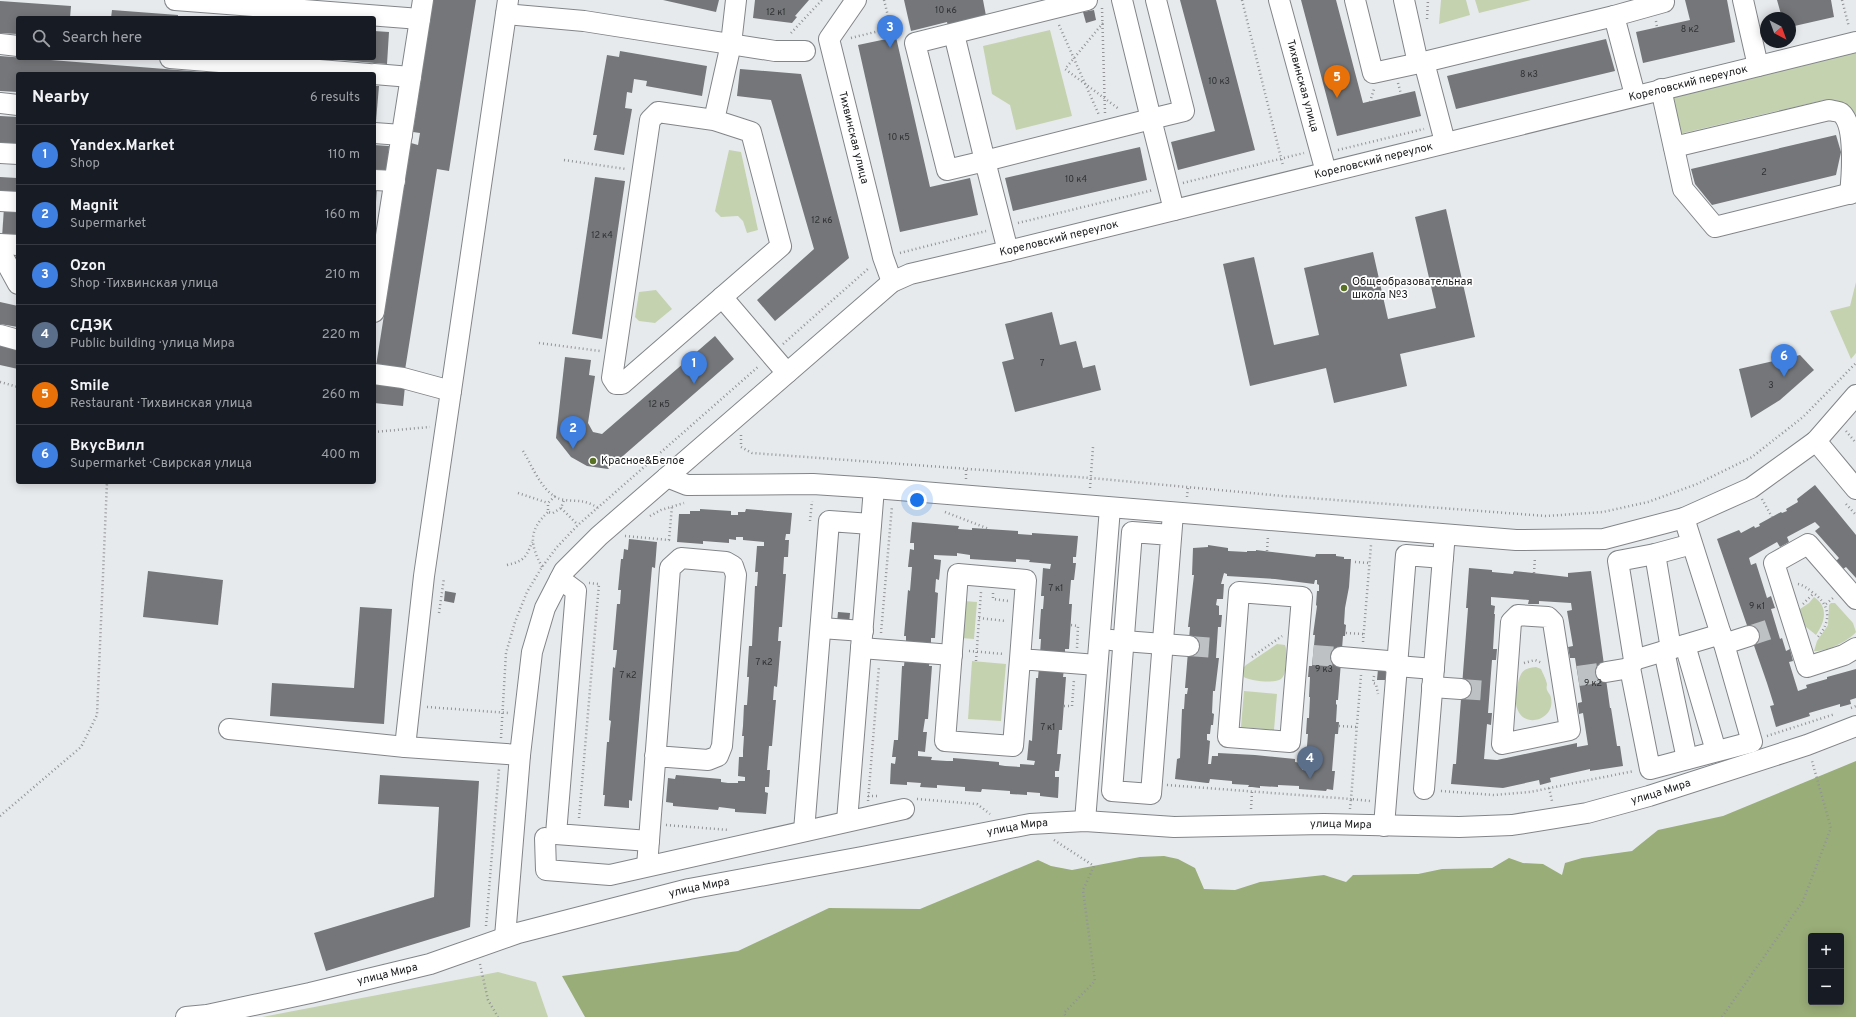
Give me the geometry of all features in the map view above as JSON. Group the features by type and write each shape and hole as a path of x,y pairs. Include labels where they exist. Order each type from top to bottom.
{"street":[{"path":"175,0 422,9 395,181 381,225 376,284"},
{"path":"714,120 730,44 736,0"},
{"name":"Тихвинская улица","path":"856,0 829,39 884,263 892,282"},
{"path":"1087,0 1052,9 1032,7 954,34 915,43 947,170 1184,111 1156,0"},
{"path":"1122,0 1144,121 1174,210"},
{"name":"Тихвинская улица","path":"1279,0 1326,172"},
{"path":"1355,0 1373,73 1421,63 1624,9 1664,2 1663,0"},
{"path":"1404,0 1445,142"},
{"path":"1743,0 1758,66"},
{"path":"405,747 424,576 508,7 584,21 775,51 805,51"},
{"path":"1624,9 1635,95"},
{"path":"954,34 1008,251"},
{"name":"Кореловский переулок","path":"505,937 520,755 532,652 544,608 567,584 564,571 599,536 892,282 910,274 1856,42"},
{"path":"0,44 16,46"},
{"path":"195,60 344,72"},
{"path":"376,74 411,77"},
{"path":"1661,89 1683,189 1715,228 1853,193 1855,145 1850,124 1842,113 1829,110 1674,147"},
{"path":"0,103 16,104"},
{"path":"658,112 714,120 751,132 781,246 622,384 616,384 612,378 643,171 650,120 658,112"},
{"path":"376,133 402,135"},
{"path":"0,153 16,154"},
{"path":"376,180 395,181"},
{"path":"0,200 16,202"},
{"path":"0,244 16,245"},
{"path":"0,251 16,280"},
{"path":"722,297 787,373"},
{"path":"0,336 16,340"},
{"path":"376,374 403,378 451,390"},
{"path":"667,477 688,485 813,484 1444,535 1516,540 1604,540 1684,518 1751,488 1816,442 1856,396"},
{"path":"1816,442 1856,488"},
{"path":"847,821 874,488"},
{"path":"1085,821 1110,508"},
{"path":"1171,535 1132,532 1112,791 1151,794 1173,513"},
{"path":"1684,518 1722,639 1752,742 1650,769 1632,664 1618,561 1655,554 1692,544"},
{"path":"804,831 829,521 871,524"},
{"path":"1424,790 1444,535"},
{"path":"1854,592 1808,544 1774,563 1785,625 1807,667 1844,655 1856,648"},
{"path":"1655,554 1674,648 1701,755 1705,779"},
{"path":"1384,826 1406,555 1443,558"},
{"path":"647,866 649,832 655,756 670,568 681,558 726,562 733,566 736,576 722,746 718,756 708,760 655,756"},
{"path":"958,574 988,583 1026,580 1016,615 1020,657 1013,746 945,741 958,574"},
{"path":"567,584 576,591 553,829 546,870 610,875 847,821 910,804"},
{"path":"1239,592 1302,597 1300,625 1305,655 1290,742 1228,737 1233,669 1225,648 1239,592"},
{"path":"1518,615 1548,617 1553,622 1570,678 1570,730 1502,744 1498,692 1511,622 1518,615"},
{"path":"820,628 862,639 952,652"},
{"path":"1606,672 1674,648 1722,639 1749,636"},
{"path":"1099,639 1189,646"},
{"path":"1674,648 1701,755"},
{"path":"1020,657 1097,665"},
{"path":"1341,658 1388,661 1397,666 1461,689"},
{"name":"улица Мира","path":"186,1017 207,1015 416,968 505,937 689,889 1030,824 1085,821 1174,827 1324,824 1384,826 1512,825 1587,813 1705,779 1807,745 1851,719"},
{"path":"229,729 405,747 520,755"},
{"path":"513,840 536,842 553,829 581,824 649,832"}],"path":[{"path":"775,51 822,0"},
{"path":"884,0 891,28"},
{"path":"1102,0 1106,130"},
{"path":"1052,9 1106,130"},
{"path":"1103,23 1065,69 1105,99 1144,121"},
{"path":"1398,81 1401,94"},
{"path":"1370,102 1375,86"},
{"path":"1335,150 1432,127"},
{"path":"564,160 643,171"},
{"path":"539,343 616,354"},
{"path":"740,432 741,447 752,453 1091,478 1283,496 1546,516 1603,512 1648,502 1697,484 1752,457 1803,417 1856,363"},
{"path":"0,382 16,386"},
{"path":"376,432 446,425"},
{"path":"1846,431 1856,443"},
{"path":"1090,492 1093,447"},
{"path":"524,451 539,478 555,496 564,500 588,502 598,508"},
{"path":"0,816 81,747 98,715 107,484"},
{"path":"518,493 548,503"},
{"path":"507,565 520,562 527,554 532,542 533,531 540,520 548,512 548,503 555,496"},
{"path":"1762,499 1772,516"},
{"path":"548,512 553,513 561,508 564,500"},
{"path":"647,518 661,510 686,502"},
{"path":"619,536 669,540 672,506"},
{"path":"561,508 578,525"},
{"path":"942,511 989,529"},
{"path":"1267,551 1268,536"},
{"path":"532,542 542,567"},
{"path":"1351,799 1371,544"},
{"path":"1534,572 1535,557"},
{"path":"1355,562 1370,564"},
{"path":"553,829 581,824 599,584 579,580 567,584"},
{"path":"979,618 1016,615 1010,601 993,599 988,583"},
{"path":"976,662 979,618 988,583"},
{"path":"1796,584 1802,585 1826,604 1827,613 1825,626 1816,639 1807,667"},
{"path":"1233,669 1300,625"},
{"path":"1346,633 1364,634"},
{"path":"952,652 976,652 1020,657"},
{"path":"1521,665 1535,660 1542,663 1549,670 1554,680 1570,678"},
{"path":"410,705 510,714"},
{"path":"1851,719 1856,706"},
{"path":"1752,742 1769,735 1838,713"},
{"path":"1339,726 1357,727"},
{"path":"1722,1017 1803,901 1831,828 1807,745"},
{"path":"498,1017 488,1000 481,946 499,765"},
{"path":"1424,790 1494,795 1530,792 1624,772 1650,769"},
{"path":"1152,784 1367,800"},
{"path":"868,796 884,797"},
{"path":"910,804 977,804 993,816 996,831"},
{"path":"1030,824 1094,866 1083,890 1095,981 1064,1013 1066,1017"},
{"path":"649,832 730,830"}],"green space":[{"path":"1441,0 1466,0 1470,15 1439,24"},
{"path":"1475,0 1531,0 1479,13"},
{"path":"1050,30 1072,116 1016,130 1010,105 992,94 983,46"},
{"path":"1856,52 1856,124 1836,102 1824,100 1675,135 1666,96"},
{"path":"729,150 741,152 758,230 747,233 743,221 738,216 721,217 715,211"},
{"path":"1856,282 1856,353 1851,359 1830,311 1850,306"},
{"path":"656,290 672,309 655,323 639,321 635,317 639,292"},
{"path":"1814,597 1819,601 1824,610 1822,625 1816,635 1800,622 1797,611 1809,603"},
{"path":"964,601 977,602 974,639 961,638"},
{"path":"1831,603 1835,603 1853,623 1856,632 1848,639 1837,645 1825,650 1814,651 1817,641 1828,625 1829,605"},
{"path":"1277,644 1285,645 1286,649 1285,671 1281,679 1278,681 1262,681 1251,680 1244,677 1243,668 1246,665"},
{"path":"972,661 1006,664 1001,721 968,719"},
{"path":"1536,667 1541,669 1546,680 1547,690 1551,697 1551,707 1540,719 1532,720 1524,718 1518,711 1516,700 1520,676 1526,669"},
{"path":"1244,691 1277,694 1274,730 1241,727"},
{"path":"1856,761 1856,1017 585,1017 562,976 738,951 829,908 920,909 1038,860 1051,866 1072,870 1140,857 1164,856 1178,859 1195,868 1204,889 1235,890 1260,882 1324,875 1346,882 1353,875 1418,874 1442,869 1492,868 1509,858 1523,863 1543,864 1562,875 1565,863 1582,858 1632,851 1658,830 1723,816"},
{"path":"498,972 536,982 548,1017 262,1017"}],"building":[{"path":"433,0 476,0 449,171 437,169 405,370 376,366 411,143 418,145 420,133 413,132"},
{"path":"663,0 719,0 716,12"},
{"path":"755,0 809,0 795,16 797,17 792,23 753,18"},
{"path":"904,0 983,0 987,21 949,30 947,22 911,31"},
{"path":"1180,0 1216,0 1255,150 1178,170 1171,142 1215,131"},
{"path":"1301,0 1336,0 1363,103 1415,91 1421,116 1337,136"},
{"path":"1685,0 1727,0 1735,42 1643,63 1636,32 1690,20"},
{"path":"1777,0 1831,0 1834,17 1796,26 1796,12 1780,12"},
{"path":"0,1 71,6 70,16 16,16 16,34 0,33"},
{"path":"112,10 178,15 178,16 111,16"},
{"path":"1094,10 1096,20 1086,23 1083,12"},
{"path":"376,31 389,32 387,64 339,60 376,60"},
{"path":"896,37 930,187 970,178 978,215 900,232 858,45"},
{"path":"1606,39 1615,71 1456,109 1447,76"},
{"path":"620,51 707,66 702,96 646,86 647,81 634,79 632,93 627,92 625,108 632,109 624,155 594,150 597,135 593,135 607,55 619,57"},
{"path":"0,56 16,57 16,60 51,60 203,72 16,72 16,92 0,91"},
{"path":"740,69 801,74 849,258 775,321 757,300 814,249 771,100 737,96"},
{"path":"376,86 379,86 376,121"},
{"path":"0,116 16,117 16,145 0,143"},
{"path":"1836,135 1841,152 1836,175 1712,205 1695,184 1691,169"},
{"path":"376,145 389,146 387,174 376,173"},
{"path":"1140,147 1147,180 1013,211 1005,178"},
{"path":"0,177 16,178 16,194 0,193"},
{"path":"595,177 625,181 602,339 572,334"},
{"path":"4,208 16,209 16,238 2,237"},
{"name":"Общеобразовательная школа №3","path":"1446,209 1475,337 1400,354 1407,386 1334,403 1326,368 1250,386 1223,264 1254,257 1274,345 1319,335 1304,268 1373,252 1388,319 1436,308 1415,217"},
{"path":"0,302 16,306 16,327 0,324"},
{"path":"1052,312 1060,345 1076,341 1083,368 1095,365 1101,390 1015,412 1002,362 1014,359 1005,324"},
{"path":"715,336 734,359 608,469 587,466 571,457 556,438 565,357 591,360 589,375 595,376 588,423 593,432 602,434"},
{"path":"0,345 16,349 16,369 0,365"},
{"path":"1800,355 1814,370 1780,400 1751,418 1739,369"},
{"path":"376,383 405,386 403,406 376,403"},
{"path":"1815,485 1856,535 1856,578 1846,567 1843,569 1836,561 1839,558 1815,531 1820,527 1815,522 1787,537 1789,542 1780,547 1777,542 1749,558 1751,565 1756,563 1767,598 1771,596 1775,608 1771,609 1780,639 1782,638 1786,651 1790,649 1793,661 1789,662 1798,691 1807,688 1806,685 1827,679 1827,677 1856,669 1856,698 1850,700 1851,704 1840,707 1840,704 1809,713 1810,716 1776,727 1770,706 1774,705 1717,539 1739,530 1741,533 1754,526 1755,528 1760,526 1759,524 1781,512 1787,511 1786,509 1798,502 1797,499"},
{"path":"700,509 731,511 731,515 738,515 738,512 745,512 746,509 792,513 790,534 786,534 785,540 789,540 788,557 784,557 783,574 786,574 782,627 779,627 778,641 781,641 777,687 774,686 773,700 776,700 772,746 769,746 767,770 770,770 769,787 765,787 765,792 768,793 766,814 735,812 735,809 719,807 718,810 673,806 673,803 666,802 668,778 675,779 676,775 721,779 721,782 728,783 745,781 745,777 738,776 739,757 743,757 744,736 742,736 744,705 747,705 749,646 752,646 755,586 757,586 758,572 755,572 757,546 764,546 764,542 743,540 743,537 736,537 736,540 729,539 729,543 703,541 703,544 677,542 679,514 690,514 690,511 700,511"},
{"path":"912,522 959,526 958,529 972,530 972,528 1018,531 1018,534 1032,535 1032,533 1078,536 1076,557 1073,557 1073,563 1076,563 1074,580 1071,580 1069,604 1072,604 1069,649 1065,649 1065,656 1040,654 1041,639 1039,639 1041,609 1043,609 1044,596 1041,596 1043,568 1050,569 1051,564 1016,559 1016,562 970,559 970,555 957,553 957,556 934,555 934,559 941,560 939,580 936,579 935,592 938,593 935,638 931,638 931,646 906,644 906,636 904,636 908,590 910,591 912,567 908,567 910,549 914,550 914,543 910,543"},
{"path":"629,539 657,542 655,568 652,567 632,801 629,800 629,808 604,806 605,795 603,795 607,742 609,742 611,721 609,720 613,667 615,668 617,650 613,650 617,604 620,604 621,590 618,590 621,559 623,559 624,549 628,550"},
{"path":"1208,545 1228,548 1228,551 1247,552 1256,550 1315,557 1316,554 1336,554 1336,556 1344,557 1344,559 1351,559 1349,587 1345,608 1345,636 1343,636 1338,700 1336,700 1336,722 1339,722 1338,734 1335,734 1332,771 1335,771 1333,790 1327,789 1326,791 1299,789 1299,786 1278,785 1278,787 1260,786 1260,788 1248,787 1249,785 1232,784 1232,781 1210,779 1209,783 1207,783 1175,779 1177,759 1180,758 1182,709 1184,709 1185,694 1187,694 1188,688 1185,688 1190,627 1188,627 1194,575 1192,575 1193,548 1208,547","holes":["1224,573 1227,574 1227,576 1275,579 1314,584 1315,580 1317,580 1317,584 1319,585 1319,591 1317,591 1317,606 1313,635 1315,635 1312,666 1309,666 1308,677 1310,677 1310,697 1309,718 1307,718 1306,734 1308,734 1305,770 1302,770 1302,763 1295,762 1295,759 1255,755 1218,753 1218,756 1212,756 1211,764 1208,764 1210,741 1207,740 1207,734 1210,734 1211,725 1213,725 1213,691 1215,691 1219,658 1216,658 1218,627 1221,627 1222,615 1219,615 1219,606 1216,605 1217,599 1223,599 1224,584 1221,584"]},
{"path":"1469,568 1513,574 1514,571 1568,577 1568,573 1591,571 1610,708 1617,746 1620,746 1623,766 1590,771 1590,769 1550,778 1551,782 1540,785 1539,780 1503,788 1451,784 1453,764 1456,764 1468,608 1466,608","holes":["1491,597 1529,600 1528,604 1539,604 1539,601 1571,603 1572,610 1567,611 1573,646 1568,647 1570,658 1575,658 1582,702 1578,703 1579,714 1583,713 1588,745 1577,747 1577,743 1497,760 1484,759 1487,724 1491,725 1492,713 1488,713 1492,660 1496,660 1497,649 1493,649 1495,606 1491,605"]},
{"path":"148,571 223,580 218,625 143,617"},
{"path":"445,591 456,593 454,603 444,601"},
{"path":"360,607 392,609 384,724 270,716 272,683 354,688"},
{"path":"838,612 850,613 849,624 837,623"},
{"path":"905,656 930,658 929,666 932,666 928,719 925,719 923,732 927,732 925,752 918,751 918,756 932,757 931,760 953,761 953,758 999,762 999,765 1005,766 1020,767 1020,764 1034,765 1035,761 1027,760 1029,740 1032,741 1036,678 1038,678 1039,667 1064,669 1063,677 1066,677 1062,730 1059,730 1057,754 1061,754 1059,771 1055,771 1055,777 1059,777 1058,798 1040,796 1040,793 1027,792 1027,795 1010,794 1010,791 982,789 981,792 965,791 965,787 937,785 937,788 920,787 921,783 907,782 907,785 890,784 891,763 895,764 896,757 892,757 894,740 898,740 902,666 904,666"},
{"path":"1378,669 1387,669 1386,680 1377,680"},
{"path":"380,775 479,781 470,927 326,971 314,933 434,897 439,807 378,804"}],"tunnel":[{"path":"1749,636 1776,627"},
{"path":"1189,646 1217,648"},
{"path":"1313,655 1341,657"},
{"path":"1578,676 1606,672"},
{"path":"1461,689 1490,691"}],"place":[{"name":"Ozon","path":"890,48"},
{"name":"Smile","path":"1337,98"},
{"name":"Общеобразовательная школа №3","path":"1344,288"},
{"name":"ВкусВилл","path":"1784,377"},
{"name":"Yandex.Market","path":"694,384"},
{"name":"Magnit","path":"573,449"},
{"name":"Красное&Белое","path":"593,461"},
{"name":"СДЭК","path":"1310,779"}]}
